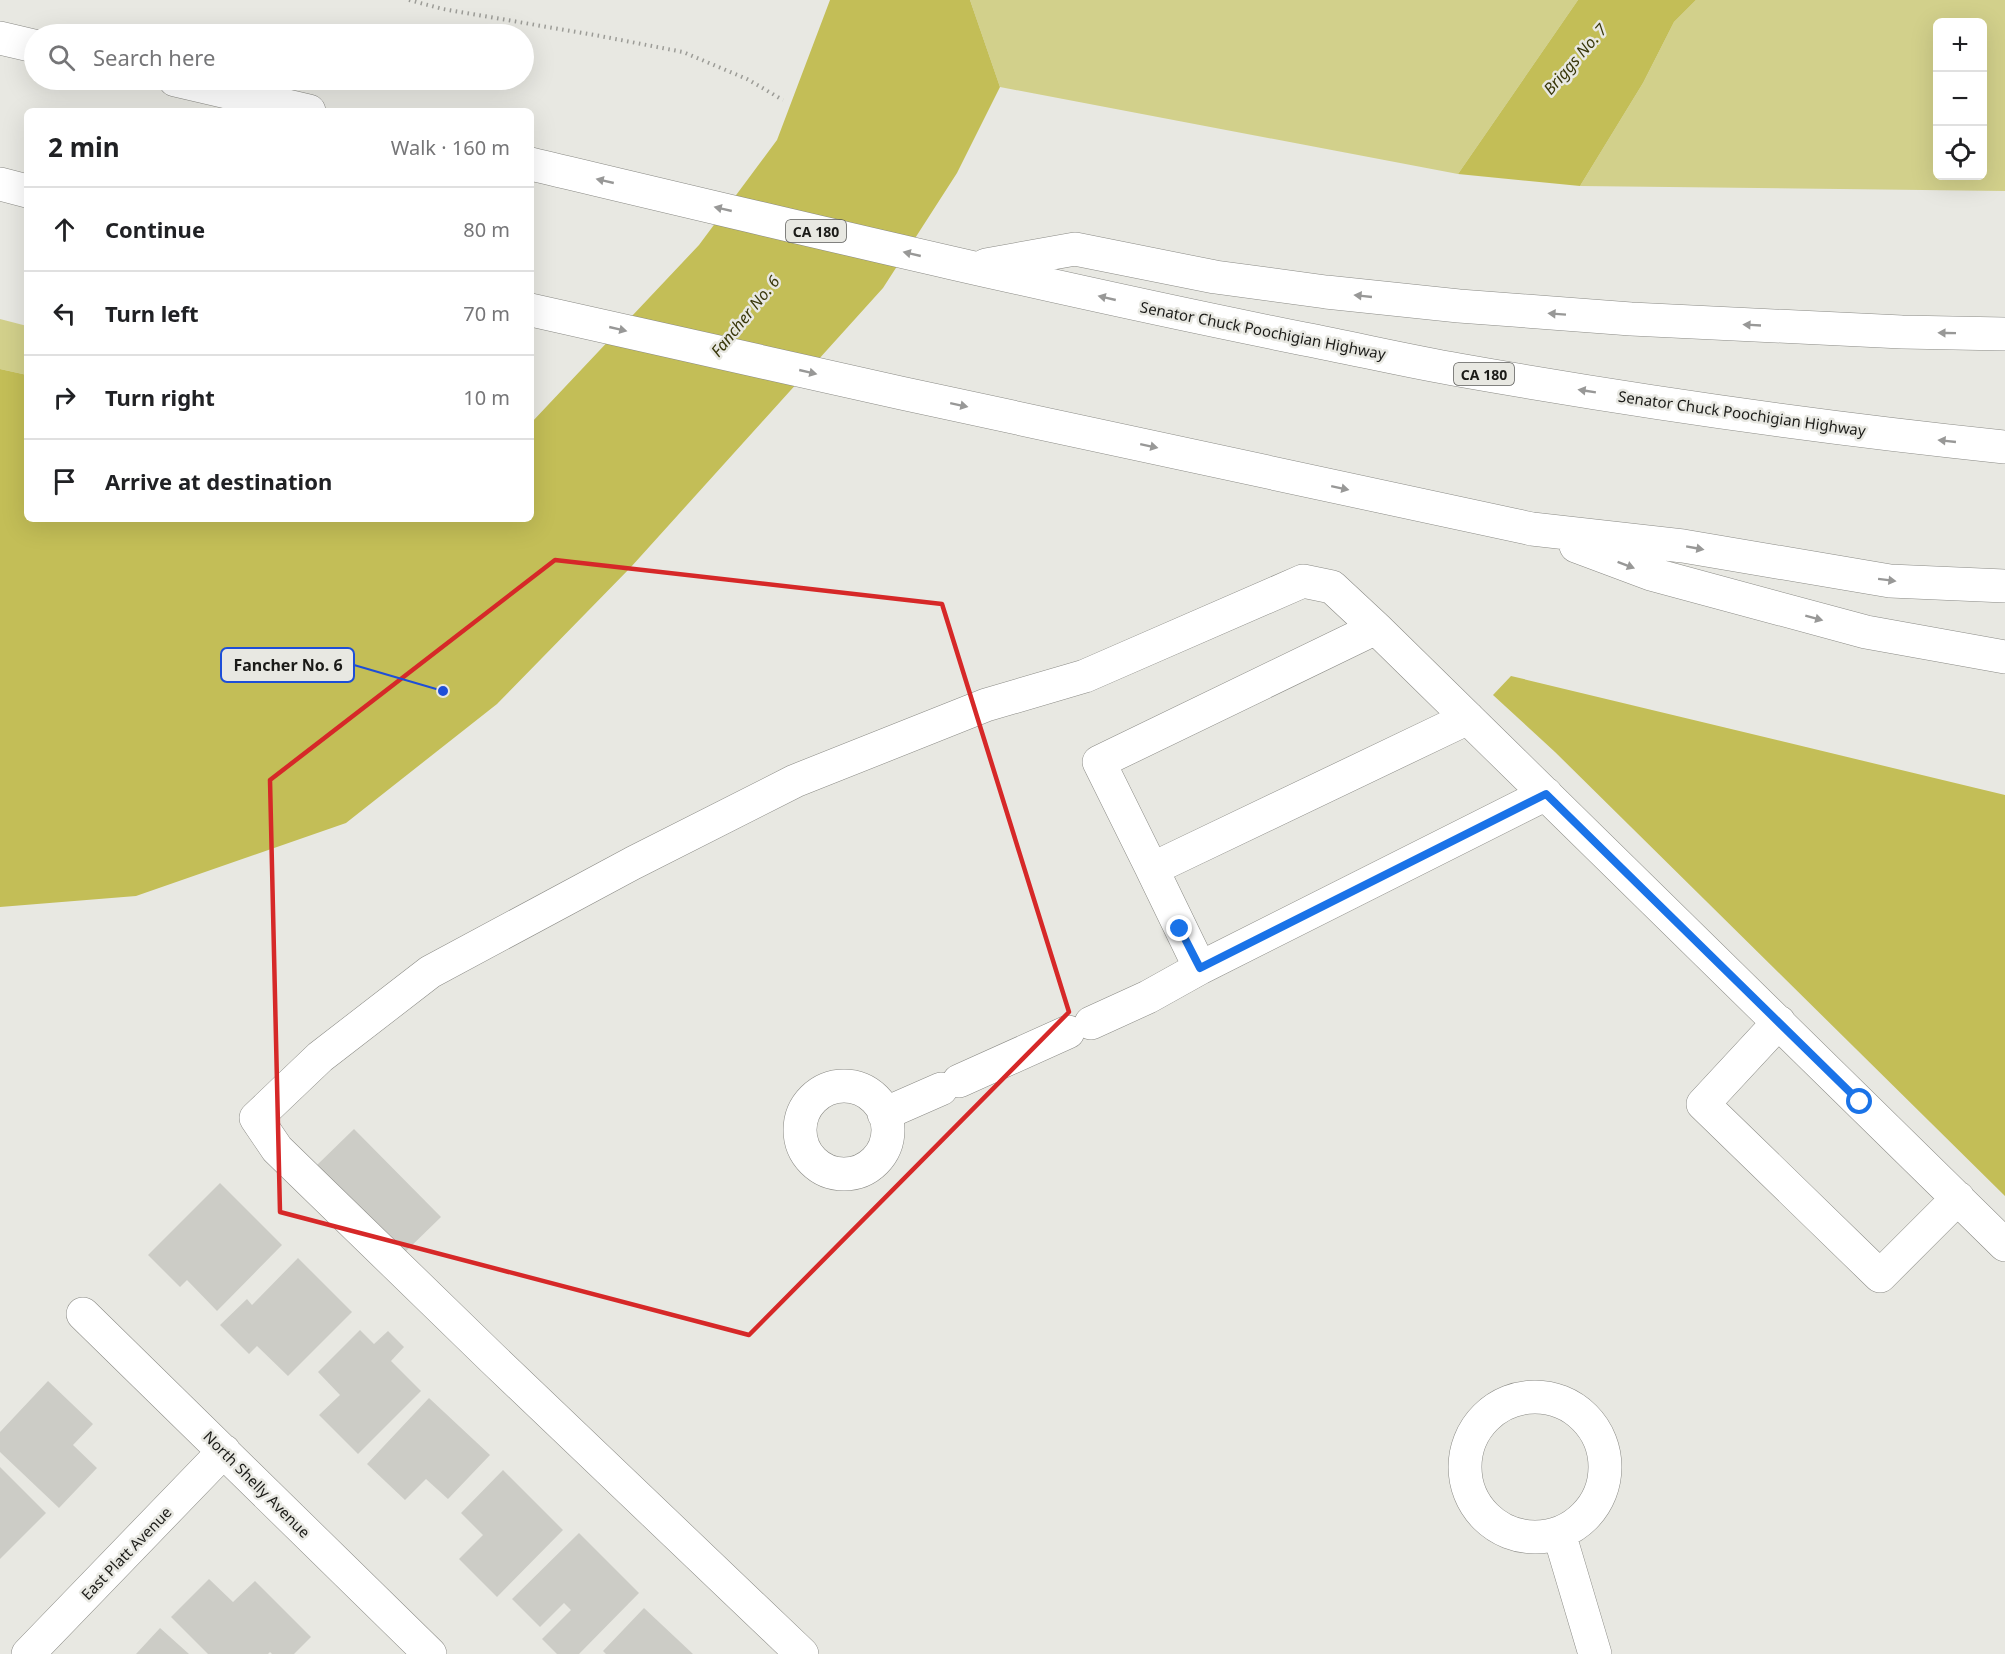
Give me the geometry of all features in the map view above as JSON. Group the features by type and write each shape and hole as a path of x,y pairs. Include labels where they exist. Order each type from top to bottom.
{"main road":[{"path":"0,38 24,44"},
{"path":"219,90 296,108"},
{"name":"Senator Chuck Poochigian Highway","path":"534,165 969,268 1161,310 1469,372 1646,401 2005,447"},
{"path":"0,184 24,190"},
{"path":"969,268 1075,249 1215,277 1459,306 1655,320 1902,332 2005,334"},
{"path":"546,313 901,393 1533,529 1683,546 1890,581 2005,586"},
{"path":"1533,529 1651,574 1866,632 2005,657"},
{"path":"802,1654 285,1157 256,1118 320,1057 430,972 633,863 795,781 986,705 1085,676 1303,581 1332,587 1376,628 2005,1245"},
{"path":"1200,968 1099,762 1376,628"},
{"path":"1152,870 1468,718"},
{"path":"884,1114 1148,997 1200,968 1546,794"},
{"path":"1779,1022 1703,1104 1880,1276 1958,1198"},
{"name":"North Shelly Avenue","path":"83,1314 429,1654"},
{"path":"1526,1397 1549,1398 1571,1405 1588,1420 1600,1439 1606,1462 1604,1484 1594,1505 1579,1522 1559,1533 1535,1537 1512,1533 1491,1522 1475,1504 1466,1483 1465,1459 1472,1436 1485,1417 1504,1403 1526,1397"},
{"name":"East Platt Avenue","path":"28,1654 224,1451"},
{"path":"1559,1533 1596,1654"}],"path":[{"path":"409,0 443,9 530,24"},
{"path":"534,25 683,52 747,79 783,100"}],"highlighted area":[{"path":"555,560 942,604 1069,1012 749,1335 280,1212 270,780"}],"shaded area":[{"path":"970,0 1578,0 1458,174 1000,87"},
{"path":"1696,0 2005,0 2005,191 1580,186 1643,83 1674,22"},
{"path":"0,319 24,325 24,374 0,369"}],"water":[{"path":"830,0 970,0 1000,87 957,173 883,288 631,567 497,704 346,823 136,896 0,907 0,369 24,374 24,522 534,522 534,420 699,245 777,140"},
{"name":"Briggs No. 7","path":"1578,0 1696,0 1674,22 1643,83 1580,186 1458,174"},
{"path":"1511,676 2005,795 2005,1196 1555,752 1493,695"}],"building":[{"path":"354,1129 441,1217 403,1254 316,1166"},
{"path":"220,1183 282,1245 217,1311 187,1280 180,1287 148,1255"},
{"path":"298,1258 352,1312 288,1376 257,1346 249,1354 220,1325 247,1299 252,1305"},
{"path":"360,1330 374,1344 388,1331 404,1347 391,1361 421,1391 358,1454 319,1415 340,1395 318,1372"},
{"path":"48,1381 93,1424 73,1445 97,1468 59,1508 0,1452 0,1432"},
{"path":"429,1398 490,1455 448,1499 426,1479 405,1500 367,1464"},
{"path":"0,1467 46,1513 0,1559"},
{"path":"503,1470 563,1530 497,1597 459,1559 483,1535 461,1513"},
{"path":"579,1533 639,1593 579,1654 557,1654 542,1639 571,1610 564,1603 540,1627 512,1599"},
{"path":"209,1579 233,1602 255,1581 311,1637 294,1654 272,1654 270,1652 268,1654 208,1654 171,1617"},
{"path":"644,1608 693,1654 606,1654 603,1651"},
{"path":"160,1628 189,1654 136,1654"}],"place":[{"name":"Fancher No. 6","path":"443,691"}],"route":[{"path":"1180,929 1200,968 1546,794 1860,1102"}]}
